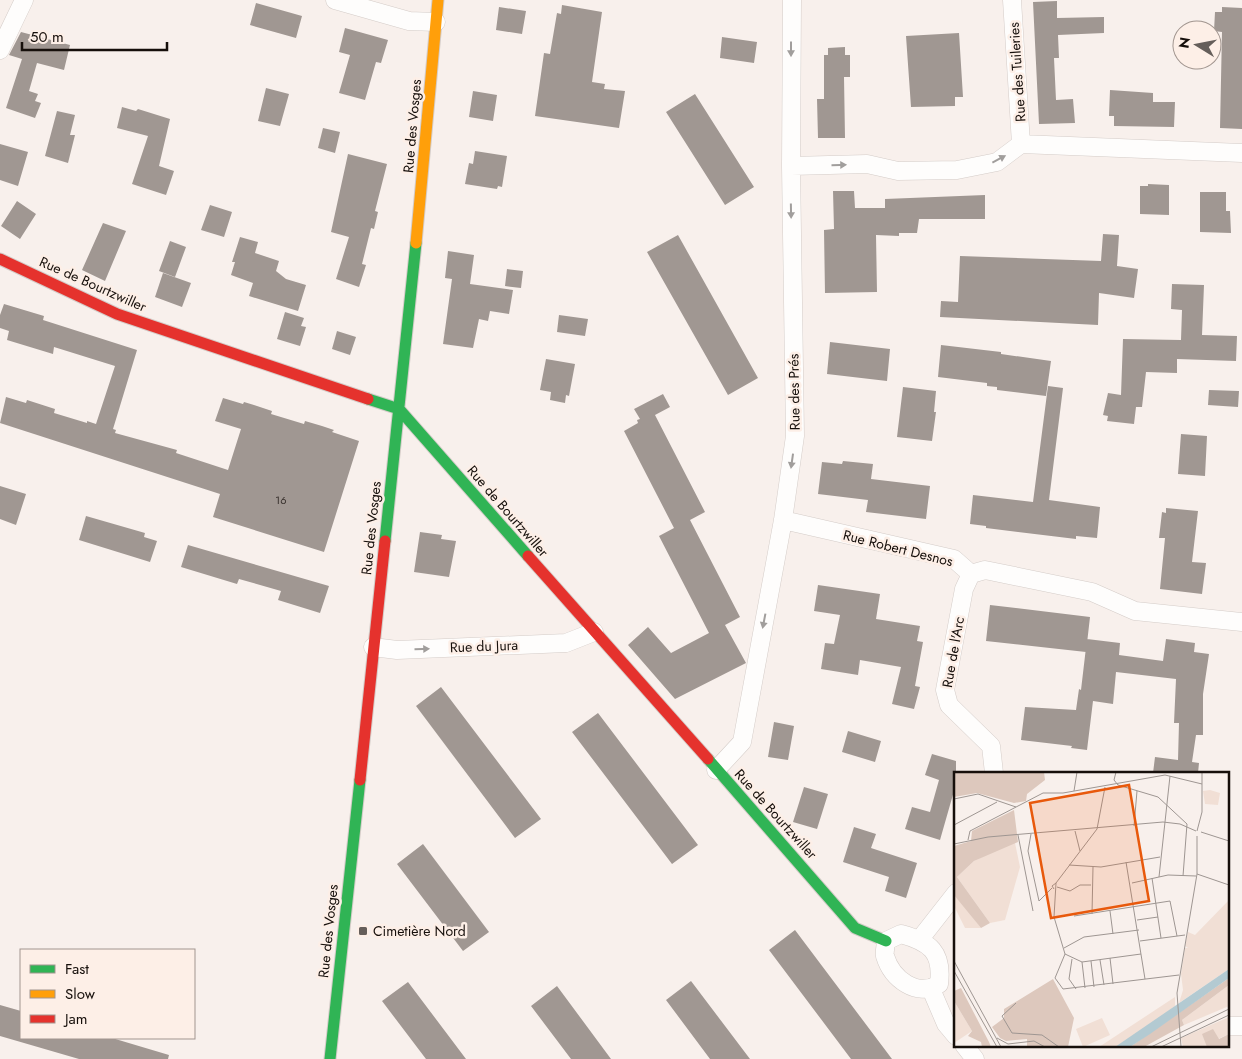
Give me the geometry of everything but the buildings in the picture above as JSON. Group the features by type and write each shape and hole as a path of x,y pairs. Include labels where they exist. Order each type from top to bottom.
{"street":[{"path":"0,50 24,0"},
{"path":"335,0 409,21 436,22"},
{"name":"Rue des Vosges","path":"330,1059 399,409 438,0"},
{"name":"Rue des Prés","path":"716,770 742,742 783,520 795,436 791,166 792,0"},
{"name":"Rue des Tuileries","path":"1012,0 1022,144"},
{"path":"791,166 867,164 898,171 956,170 997,162 1022,144 1242,153"},
{"name":"Rue de Bourtzwiller","path":"0,259 117,314 399,409 716,770 785,845 855,928 886,940"},
{"name":"Rue Robert Desnos","path":"783,520 954,559 971,574 985,570 1092,592 1135,611 1242,622"},
{"name":"Rue de l'Arc","path":"971,574 964,589 945,690 949,705 991,746 994,772"},
{"name":"Rue du Jura","path":"373,647 397,650 566,643 594,632"},
{"path":"920,939 954,896"},
{"path":"901,934 920,939 949,968 939,984 931,989 910,988 896,976 885,955 886,940 901,934"},
{"path":"931,989 946,1024 954,1034"},
{"path":"965,1046 976,1059"}],"traffic: fast":[{"path":"385,541 416,243"},
{"path":"368,399 399,409 528,556"},
{"path":"708,759 855,928 886,941"},
{"path":"330,1059 360,780"}],"traffic: slow":[{"path":"416,243 438,0"}],"traffic: jam":[{"path":"0,259 117,314 368,399"},
{"path":"360,780 385,541"},
{"path":"528,556 708,759"}],"place":[{"name":"Cimetière Nord","path":"363,931"}]}
